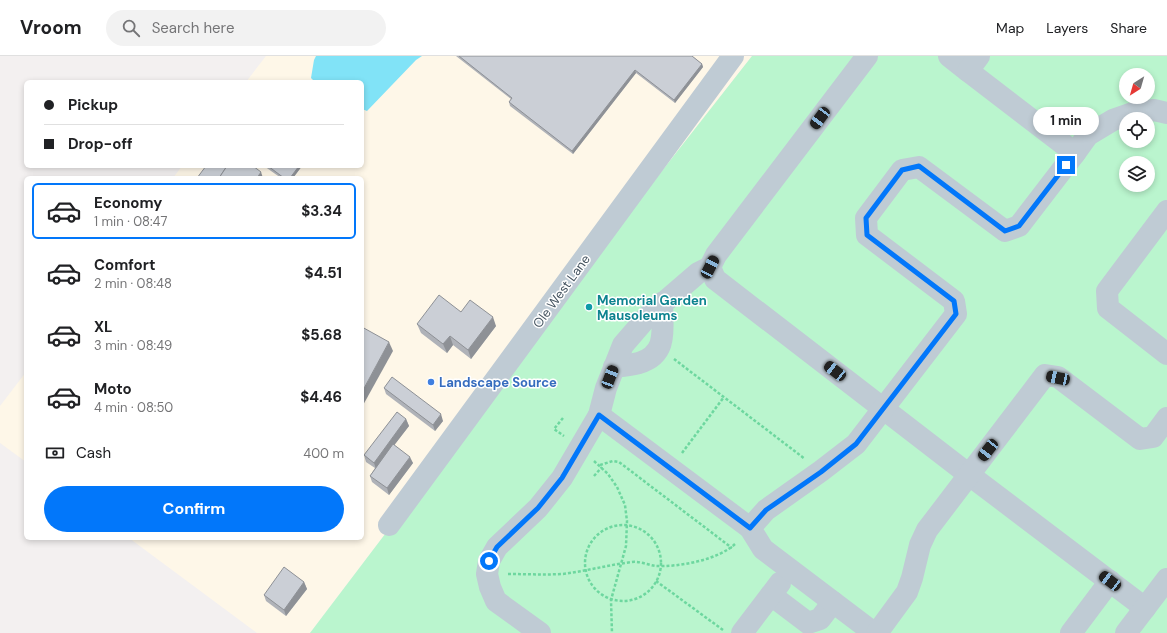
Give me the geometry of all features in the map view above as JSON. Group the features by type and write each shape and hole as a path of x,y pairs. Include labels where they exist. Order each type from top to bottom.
{"street":[{"name":"Ole West Lane","path":"389,526 733,56"},
{"path":"540,633 496,600 490,587 487,574 489,561 497,547 538,508 562,478 599,415 606,388 623,345 648,316 662,303 698,273 710,267 716,255 867,56"},
{"path":"949,56 974,63 1075,153"},
{"path":"750,528 766,510 821,472 856,444 956,314 954,301 867,235 866,218 902,170 919,166 1005,231 1019,226 1088,135 1113,120 1133,113 1154,110 1167,113"},
{"path":"1165,218 1107,291 1108,308 1167,354"},
{"path":"710,267 715,279 1145,608"},
{"path":"614,367 639,363 653,356 660,348 662,339 662,303"},
{"path":"877,633 907,592 920,545 927,530 968,474 1045,375 1058,378 1140,439 1153,436 1167,418"},
{"path":"599,415 750,528 763,549 874,633"},
{"path":"742,633 790,570"},
{"path":"1126,633 1167,579"},
{"path":"1071,633 1110,581"},
{"path":"771,595 808,623 820,619 833,602"}],"path":[{"path":"660,348 821,472"},
{"path":"670,468 724,397"},
{"path":"563,418 554,429 601,466 617,487 625,505 628,526 626,546 611,600 612,633"},
{"path":"594,476 601,466 612,461 619,462 732,548"},
{"path":"617,526 628,526 642,530 651,539 658,550 661,566 653,586 644,595 633,600 611,600 598,593 590,583 585,570 585,559 588,548 595,537 605,530 617,526"},
{"path":"487,574 562,574 634,562 661,566 696,562 732,548 750,528"},
{"path":"656,580 727,633"}],"shaded area":[{"name":"Landscape Source","path":"266,56 752,56 618,227 310,633 257,633 132,540 364,540 364,176 174,176 180,168 364,168 364,80 248,80"},
{"path":"24,375 24,461 0,443 0,406"}],"green space":[{"path":"752,56 1167,56 1167,633 310,633 618,227"}],"water":[{"path":"316,56 422,56 416,60 367,111 364,110 364,80 313,80 311,78"}],"building":[{"path":"459,56 692,56 702,64 674,100 635,70 572,151 509,102 512,98"},
{"path":"204,168 226,168 220,176 198,176"},
{"path":"226,168 256,168 261,172 258,176 220,176"},
{"path":"271,168 298,168 292,176 281,176"},
{"path":"439,295 461,312 470,300 493,317 468,350 450,336 443,344 417,324"},
{"path":"364,328 389,342 364,388"},
{"path":"392,377 441,414 433,425 384,388"},
{"path":"397,412 406,419 374,463 364,455"},
{"path":"393,444 410,457 387,488 370,476"},
{"path":"284,567 304,582 284,610 264,595"}],"place":[{"name":"Memorial Garden Mausoleums","path":"589,307"},
{"name":"Landscape Source","path":"431,382"}],"route":[{"path":"489,561 497,547 538,508 562,478 599,415 750,528 766,510 821,472 856,444 956,314 954,301 867,235 866,218 902,170 919,166 1005,231 1019,226 1066,165"}]}
